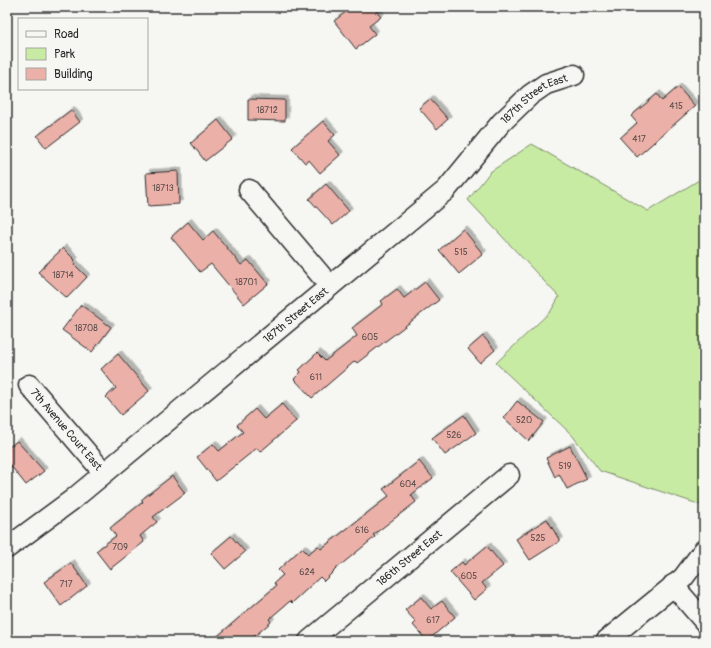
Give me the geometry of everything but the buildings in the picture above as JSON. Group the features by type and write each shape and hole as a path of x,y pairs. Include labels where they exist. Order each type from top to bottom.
{"street":[{"name":"187th Street East","path":"7,548 72,500 446,190 501,123 530,95 546,84 574,75"},
{"path":"249,190 330,286"},
{"name":"7th Avenue Court East","path":"29,385 104,473"},
{"name":"186th Street East","path":"309,641 509,475"},
{"path":"606,641 683,578 704,550"},
{"path":"673,585 704,621"}],"green space":[{"path":"532,144 648,211 704,177 704,506 600,471 572,435 496,363 551,311 559,297 468,200 490,172"}]}
